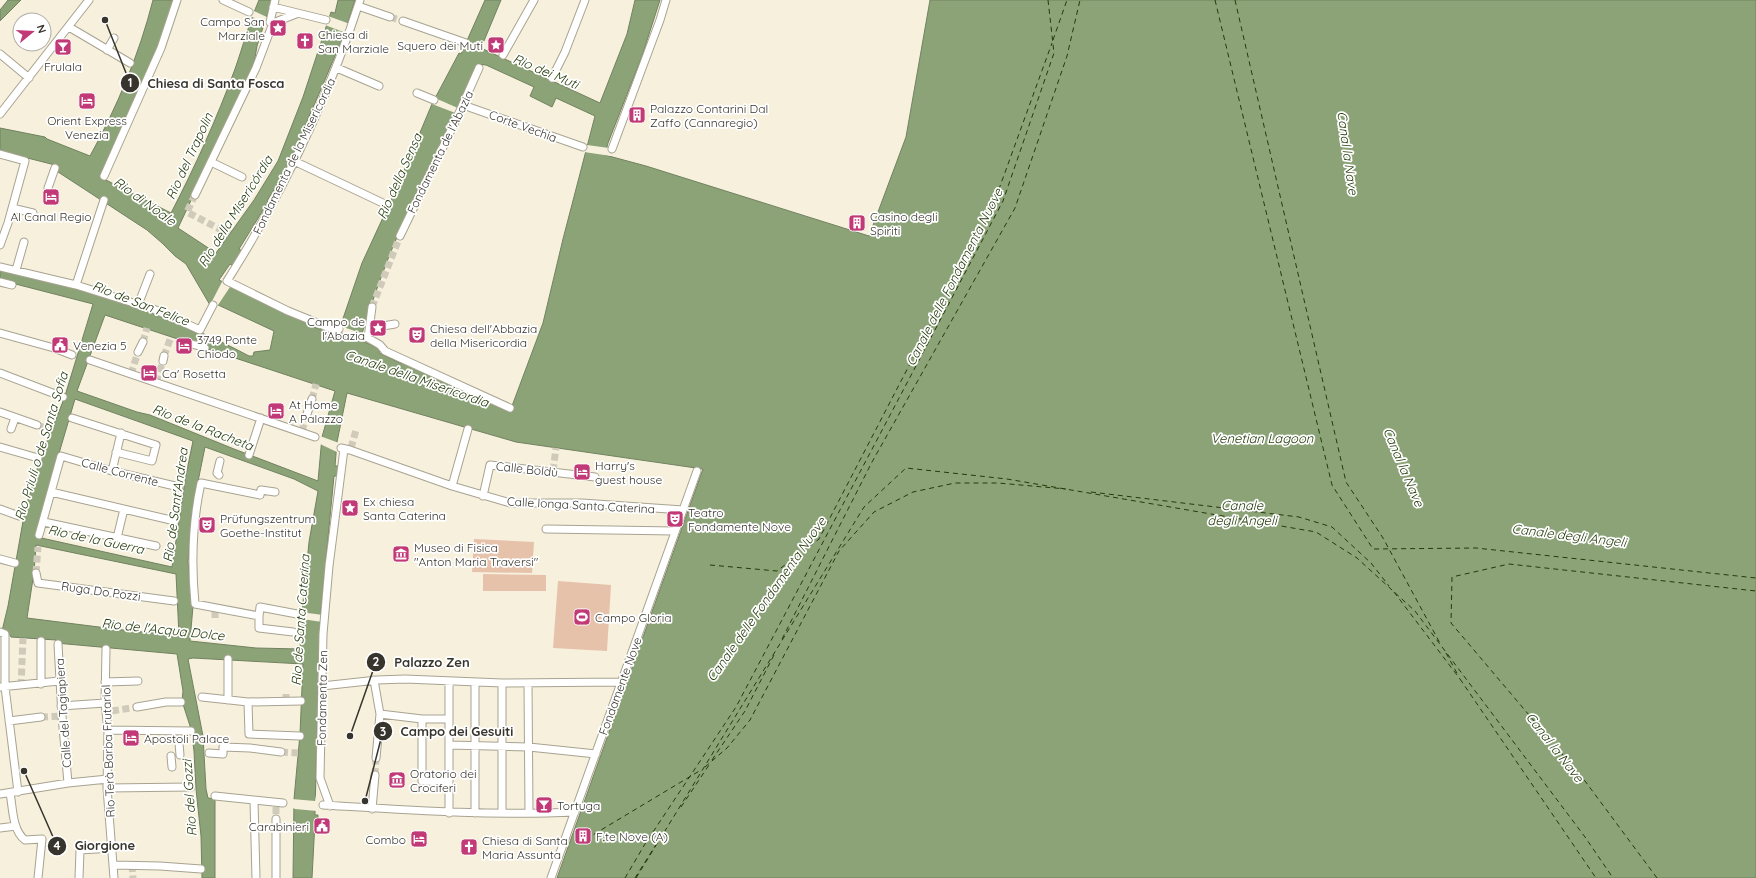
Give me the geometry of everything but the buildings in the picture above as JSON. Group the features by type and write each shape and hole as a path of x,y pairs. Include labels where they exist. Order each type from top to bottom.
{"street":[{"path":"104,176 158,54 171,22 177,0"},
{"path":"223,0 249,12"},
{"path":"503,55 534,0"},
{"path":"552,78 567,46 585,0"},
{"path":"612,148 660,20 666,0"},
{"path":"0,114 69,27 86,1"},
{"path":"359,3 390,17"},
{"name":"Fondamenta de la Misericordia","path":"339,329 337,331 302,317 227,281 252,241 294,160 337,68 359,3"},
{"path":"195,195 256,68 263,48 274,4 296,14 326,20"},
{"path":"270,22 296,14"},
{"path":"403,21 466,44"},
{"path":"69,27 130,63"},
{"path":"107,50 114,38"},
{"path":"0,57 29,78"},
{"path":"337,68 379,86"},
{"name":"Fondamenta de l'Abazia","path":"400,236 463,105 479,68"},
{"path":"417,93 434,100"},
{"name":"Corte Vechia","path":"463,105 583,147"},
{"path":"0,154 25,161 8,223 0,245"},
{"path":"294,160 386,205"},
{"path":"211,162 242,178"},
{"path":"48,188 55,168"},
{"path":"76,285 104,200"},
{"path":"12,208 33,214"},
{"path":"16,270 24,242"},
{"path":"0,267 76,285 156,310 200,330 213,305"},
{"path":"138,305 150,274"},
{"path":"0,282 12,285"},
{"path":"372,307 368,338 380,345 382,348 510,408"},
{"path":"369,334 383,326 395,324"},
{"path":"0,333 54,348 72,355"},
{"path":"138,352 143,342"},
{"path":"192,344 205,348"},
{"path":"90,360 315,437"},
{"path":"0,373 63,397"},
{"path":"306,417 312,398"},
{"path":"0,412 37,425"},
{"path":"11,429 15,418"},
{"path":"72,418 156,445 152,461 116,452"},
{"path":"249,455 261,418"},
{"path":"452,486 468,429"},
{"path":"112,471 121,434"},
{"path":"0,447 38,458"},
{"name":"Calle longa Santa Caterina","path":"342,448 452,486 510,503 582,503 683,510"},
{"name":"Fondamenta Zen","path":"342,448 324,619 320,778 327,805 372,809"},
{"name":"Calle Corrente","path":"51,492 61,456 112,471 179,487"},
{"path":"219,474 217,474 220,461"},
{"name":"Calle Boldù","path":"483,496 490,465 595,477"},
{"name":"Fondamente Nove","path":"551,878 697,471"},
{"path":"259,616 195,604 192,563 196,507 201,483 260,495 261,490 275,492"},
{"path":"40,535 51,492 175,521"},
{"path":"0,509 19,516"},
{"path":"117,538 124,509"},
{"path":"44,522 156,546"},
{"path":"546,528 675,531"},
{"path":"0,559 15,563"},
{"name":"Ruga Do Pozzi","path":"36,573 38,583 174,601"},
{"path":"293,632 259,628 260,607 298,614"},
{"path":"3,633 3,687 9,721 16,826 25,840 42,839 38,878"},
{"path":"41,641 41,684"},
{"name":"Calle del Tagiapiera","path":"58,644 59,681 68,783"},
{"name":"Rio Terà Barba Frutariol","path":"106,649 105,703 109,711 107,788 113,848 114,878"},
{"path":"228,659 228,700"},
{"path":"322,686 376,680 405,679 502,683 528,683 534,681 621,682"},
{"path":"376,680 380,714 376,758"},
{"path":"3,687 59,681"},
{"path":"105,682 138,681"},
{"path":"449,681 449,813"},
{"path":"475,682 475,813"},
{"path":"499,813 502,747 502,683"},
{"path":"528,683 529,813"},
{"path":"202,698 248,702 301,702"},
{"path":"137,707 166,702 181,702"},
{"path":"248,702 249,748"},
{"path":"61,706 105,703"},
{"path":"380,714 422,719 449,719"},
{"path":"9,721 41,717"},
{"path":"422,719 422,782 449,786"},
{"path":"108,730 191,731"},
{"path":"249,734 300,736"},
{"path":"179,743 180,756"},
{"path":"449,745 529,747 596,754"},
{"path":"209,753 223,754 223,747 249,748 280,752"},
{"path":"171,756 172,767"},
{"path":"375,775 372,809 449,813 575,812"},
{"path":"0,794 68,783 108,779"},
{"path":"107,788 191,787"},
{"path":"215,796 278,804"},
{"path":"254,801 256,878"},
{"path":"276,819 276,878"},
{"path":"0,828 16,826"},
{"path":"79,878 80,850 113,848"},
{"path":"114,865 201,869"}],"shaded area":[{"path":"474,539 534,542 532,573 472,572"},
{"path":"483,574 546,575 546,591 483,591"},
{"name":"Campo Gloria","path":"558,581 611,585 607,651 553,648"}],"water":[{"path":"8,0 21,0 0,21 0,10"},
{"name":"Venetian Lagoon","path":"153,0 174,0 158,49 102,178 171,213 189,178 221,106 259,0 272,0 257,46 253,69 178,228 216,253 254,200 278,161 303,97 331,12 335,13 338,0 355,0 343,37 323,87 289,165 267,201 269,203 239,249 242,251 233,266 230,264 219,280 314,327 337,336 362,263 398,185 432,104 459,53 461,54 485,0 501,0 481,48 600,103 627,34 635,0 660,0 642,56 608,143 605,155 646,166 869,236 906,137 930,0 1756,0 1756,878 557,878 703,469 516,442 347,393 337,442 335,466 338,466 337,476 334,476 320,621 315,811 315,815 318,815 318,820 315,821 312,878 293,878 294,799 300,734 303,664 193,658 188,659 203,736 206,789 208,798 215,799 215,878 202,878 201,836 194,751 191,729 182,701 183,691 177,654 56,643 56,640 11,637 2,631 8,606 25,510 41,456 64,399 93,304 0,280 0,269 128,305 189,328 249,356 253,356 254,352 270,350 274,331 216,304 210,305 186,264 147,230 55,170 55,165 0,151 0,128 45,137 90,156 118,100 134,61","holes":["478,64 486,65 534,87 530,96 552,107 556,98 595,116 543,323 512,406 405,363 400,363 379,353 380,349 360,340 393,246","105,315 335,391 322,437 318,481 150,415 137,412 77,391","75,399 193,441 186,475 172,567 37,537 47,494","205,447 294,479 318,491 309,542 300,649 256,648 190,641 193,606 188,562 193,506","36,545 176,574 179,635 131,631 27,618 34,572"]}],"pier":[{"path":"252,10 269,18 267,24 250,16"},
{"path":"328,16 350,24 346,33 325,25"},
{"path":"435,98 460,109 458,114 432,104"},
{"path":"585,146 609,148 607,153 612,154 611,156 584,152"},
{"path":"223,280 232,284 218,305 210,305"},
{"path":"340,326 364,334 362,339 367,341 340,332"},
{"path":"320,436 339,443 339,453 320,444"},
{"path":"300,612 323,615 322,622 302,619"},
{"path":"316,795 318,795 317,811 293,808 292,799 315,801"}],"ferry route":[{"path":"625,878 645,844 736,707 1003,201 1054,53 1048,0"},
{"path":"1053,40 1067,0"},
{"path":"782,639 872,462 1015,208 1067,56 1080,0"},
{"path":"1215,0 1332,485 1373,549 1476,548 1756,578"},
{"path":"1235,0 1346,482 1383,538 1441,645"},
{"path":"710,565 777,571 819,539 995,200 1052,43"},
{"path":"636,878 864,507 906,468 1007,479 1316,532 1357,558 1415,611 1585,837 1613,878"},
{"path":"705,767 727,748 750,720 839,551 874,512 913,492 955,483 998,483 1066,489"},
{"path":"1091,492 1299,517 1332,527 1371,563 1389,586"},
{"path":"1657,878 1585,781 1451,623 1452,577 1509,564 1756,591"},
{"path":"1394,592 1460,679"},
{"path":"1446,653 1458,675"},
{"path":"712,760 745,711 774,655"},
{"path":"1460,679 1596,878"},
{"path":"681,807 709,765"},
{"path":"586,839 701,770"},
{"path":"635,878 662,835"}],"tunnel":[{"path":"390,17 403,21"},
{"path":"195,195 187,212 229,234"},
{"path":"372,307 400,236"},
{"path":"143,342 147,328"},
{"path":"164,356 171,337"},
{"path":"131,374 138,352"},
{"path":"156,382 163,361"},
{"path":"312,399 316,384"},
{"path":"302,431 306,417"},
{"path":"37,425 51,430"},
{"path":"351,448 356,430"},
{"path":"553,471 556,448"},
{"path":"36,573 38,547"},
{"path":"215,610 215,618"},
{"path":"293,632 301,633"},
{"path":"21,686 23,638"},
{"path":"286,694 286,700"},
{"path":"112,711 137,707"},
{"path":"41,717 62,716"},
{"path":"178,731 179,743"},
{"path":"281,752 298,753"},
{"path":"375,775 376,758"},
{"path":"276,807 276,819"},
{"path":"132,865 133,878"}],"place":[{"name":"Chiesa di Santa Fosca","path":"105,20"},
{"name":"Campo San Marziale","path":"278,28"},
{"name":"Chiesa di San Marziale","path":"305,41"},
{"name":"Squero dei Muti","path":"496,45"},
{"name":"Frulala","path":"63,47"},
{"name":"Orient Express Venezia","path":"87,101"},
{"name":"Palazzo Contarini Dal Zaffo (Cannaregio)","path":"637,115"},
{"name":"Al Canal Regio","path":"51,197"},
{"name":"Casino degli Spiriti","path":"857,223"},
{"name":"Campo de l'Abazia","path":"378,328"},
{"name":"Chiesa dell'Abbazia della Misericordia","path":"417,335"},
{"name":"Venezia 5","path":"60,345"},
{"name":"3749 Ponte Chiodo","path":"184,346"},
{"name":"Ca' Rosetta","path":"149,373"},
{"name":"At Home A Palazzo","path":"276,411"},
{"name":"Harry's guest house","path":"582,472"},
{"name":"Ex chiesa Santa Caterina","path":"350,508"},
{"name":"Teatro Fondamente Nove","path":"675,519"},
{"name":"Prüfungszentrum Goethe-Institut","path":"207,525"},
{"name":"Museo di Fisica \"Anton Maria Traversi\"","path":"401,554"},
{"name":"Campo Gloria","path":"582,617"},
{"name":"Palazzo Zen","path":"350,736"},
{"name":"Apostoli Palace","path":"131,738"},
{"name":"Giorgione","path":"24,771"},
{"name":"Oratorio dei Crociferi","path":"397,780"},
{"name":"Campo dei Gesuiti","path":"365,801"},
{"name":"Tortuga","path":"544,805"},
{"name":"Carabinieri","path":"322,826"},
{"name":"F.te Nove (A)","path":"583,836"},
{"name":"Combo","path":"419,839"},
{"name":"Chiesa di Santa Maria Assunta","path":"469,847"}],"water label":[{"name":"Rio dei Muti","path":"546,71"},
{"name":"Canal la Nave","path":"1348,153"},
{"name":"Rio del Trapolin","path":"189,156"},
{"name":"Rio della Sensa","path":"399,176"},
{"name":"Rio di Noale","path":"145,201"},
{"name":"Rio della Misericórdia","path":"235,211"},
{"name":"Canale delle Fondamenta Nuove","path":"954,277"},
{"name":"Rio de San Felice","path":"141,303"},
{"name":"Canale della Misericordia","path":"417,378"},
{"name":"Rio de la Racheta","path":"203,427"},
{"name":"Rio Priuli o de Santa Sofia","path":"41,446"},
{"name":"Canal la Nave","path":"1404,467"},
{"name":"Rio de Sant'Andrea","path":"175,505"},
{"name":"Canale degli Angeli","path":"1242,512"},
{"name":"Canale degli Angeli","path":"1569,535"},
{"name":"Rio de la Guerra","path":"96,539"},
{"name":"Canale delle Fondamenta Nuove","path":"766,599"},
{"name":"Rio de Santa Caterina","path":"300,620"},
{"name":"Rio de l'Acqua Dolce","path":"163,629"},
{"name":"Canal la Nave","path":"1555,747"},
{"name":"Rio del Gozzi","path":"189,798"}]}
